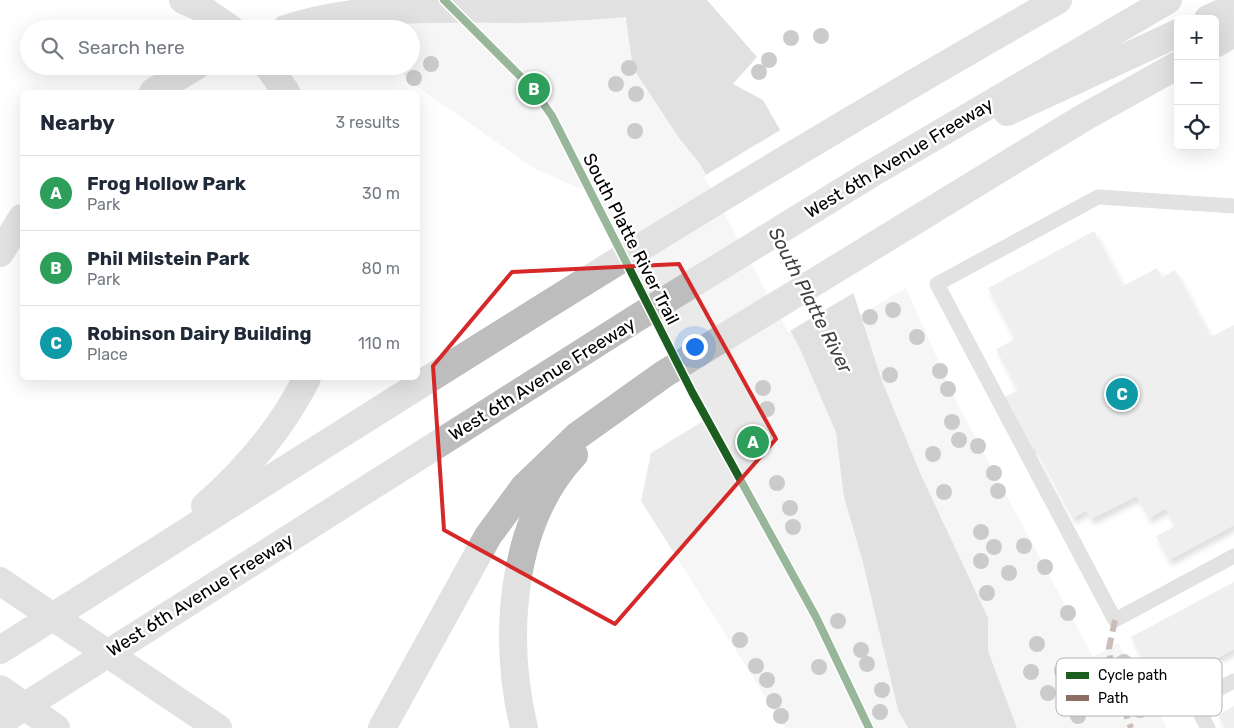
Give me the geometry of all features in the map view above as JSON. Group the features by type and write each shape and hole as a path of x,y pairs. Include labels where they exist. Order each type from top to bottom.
{"highway":[{"path":"183,0 217,20"},
{"path":"318,20 402,9 524,9 670,0"},
{"path":"0,650 608,267 1050,0"},
{"path":"959,56 1058,0"},
{"name":"West 6th Avenue Freeway","path":"0,722 635,319 869,175 1168,0"},
{"path":"1217,15 1234,7"},
{"path":"1219,42 1234,33"},
{"path":"869,175 1174,35"},
{"path":"382,728 488,536 524,487 577,436 664,374 897,230 1083,118 1174,67"},
{"path":"156,90 181,75"},
{"path":"274,75 285,90"},
{"path":"0,253 20,221"},
{"path":"524,728 516,680 514,642 515,602 521,565 531,527 546,496 568,460 598,429 664,374"},
{"path":"148,557 226,487 256,456 294,404 306,380"},
{"path":"0,581 218,728"},
{"path":"0,689 56,728"}],"lane":[{"path":"1234,206 1098,197 937,284 1114,620 1234,556"},
{"path":"1222,687 1234,681"},
{"path":"1202,716 1208,728"}],"highlighted area":[{"path":"679,264 776,439 615,624 444,530 433,366 512,272"}],"shaded area":[{"path":"348,0 617,0 679,138 700,164 758,268 800,349 837,432 844,497 862,559 898,710 908,728 785,728 641,501 651,453 708,418 597,196 535,169 408,80 404,75 420,75 420,20 363,20"},
{"path":"906,288 957,403 1093,657 1118,643 1127,658 1056,658 1056,716 1160,716 1167,728 1017,728 988,651 988,618 921,475 882,381 860,315"}],"water":[{"name":"South Platte River","path":"617,0 707,0 757,57 733,84 763,100 827,212 882,381 921,475 988,618 988,651 1017,728 908,728 898,710 862,559 844,497 836,432 800,349 758,268 700,164 679,138 633,68 625,12"}],"pier":[{"path":"782,129 829,211 855,292 788,332 704,176"}],"building":[{"path":"1094,231 1123,286 1157,268 1162,277 1175,270 1211,337 1234,325 1234,525 1169,560 1156,536 1175,526 1166,508 1149,518 1137,496 1091,519 1086,510 1073,518 1035,448 1031,450 1003,398 1018,390 996,349 1015,339 988,288"},
{"path":"1234,582 1234,649 1217,658 1142,658 1131,637"},
{"path":"1234,706 1234,728 1226,728 1219,716 1222,716 1222,713"}],"marked path":[{"path":"1110,658 1109,648 1115,620"},
{"path":"1127,716 1131,728"}],"cycle path":[{"name":"South Platte River Trail","path":"444,0 533,89 552,116 692,392 816,617 869,728"}],"place":[{"name":"Phil Milstein Park","path":"534,89"},
{"name":"Robinson Dairy Building","path":"1122,394"},
{"name":"Frog Hollow Park","path":"753,442"}]}
